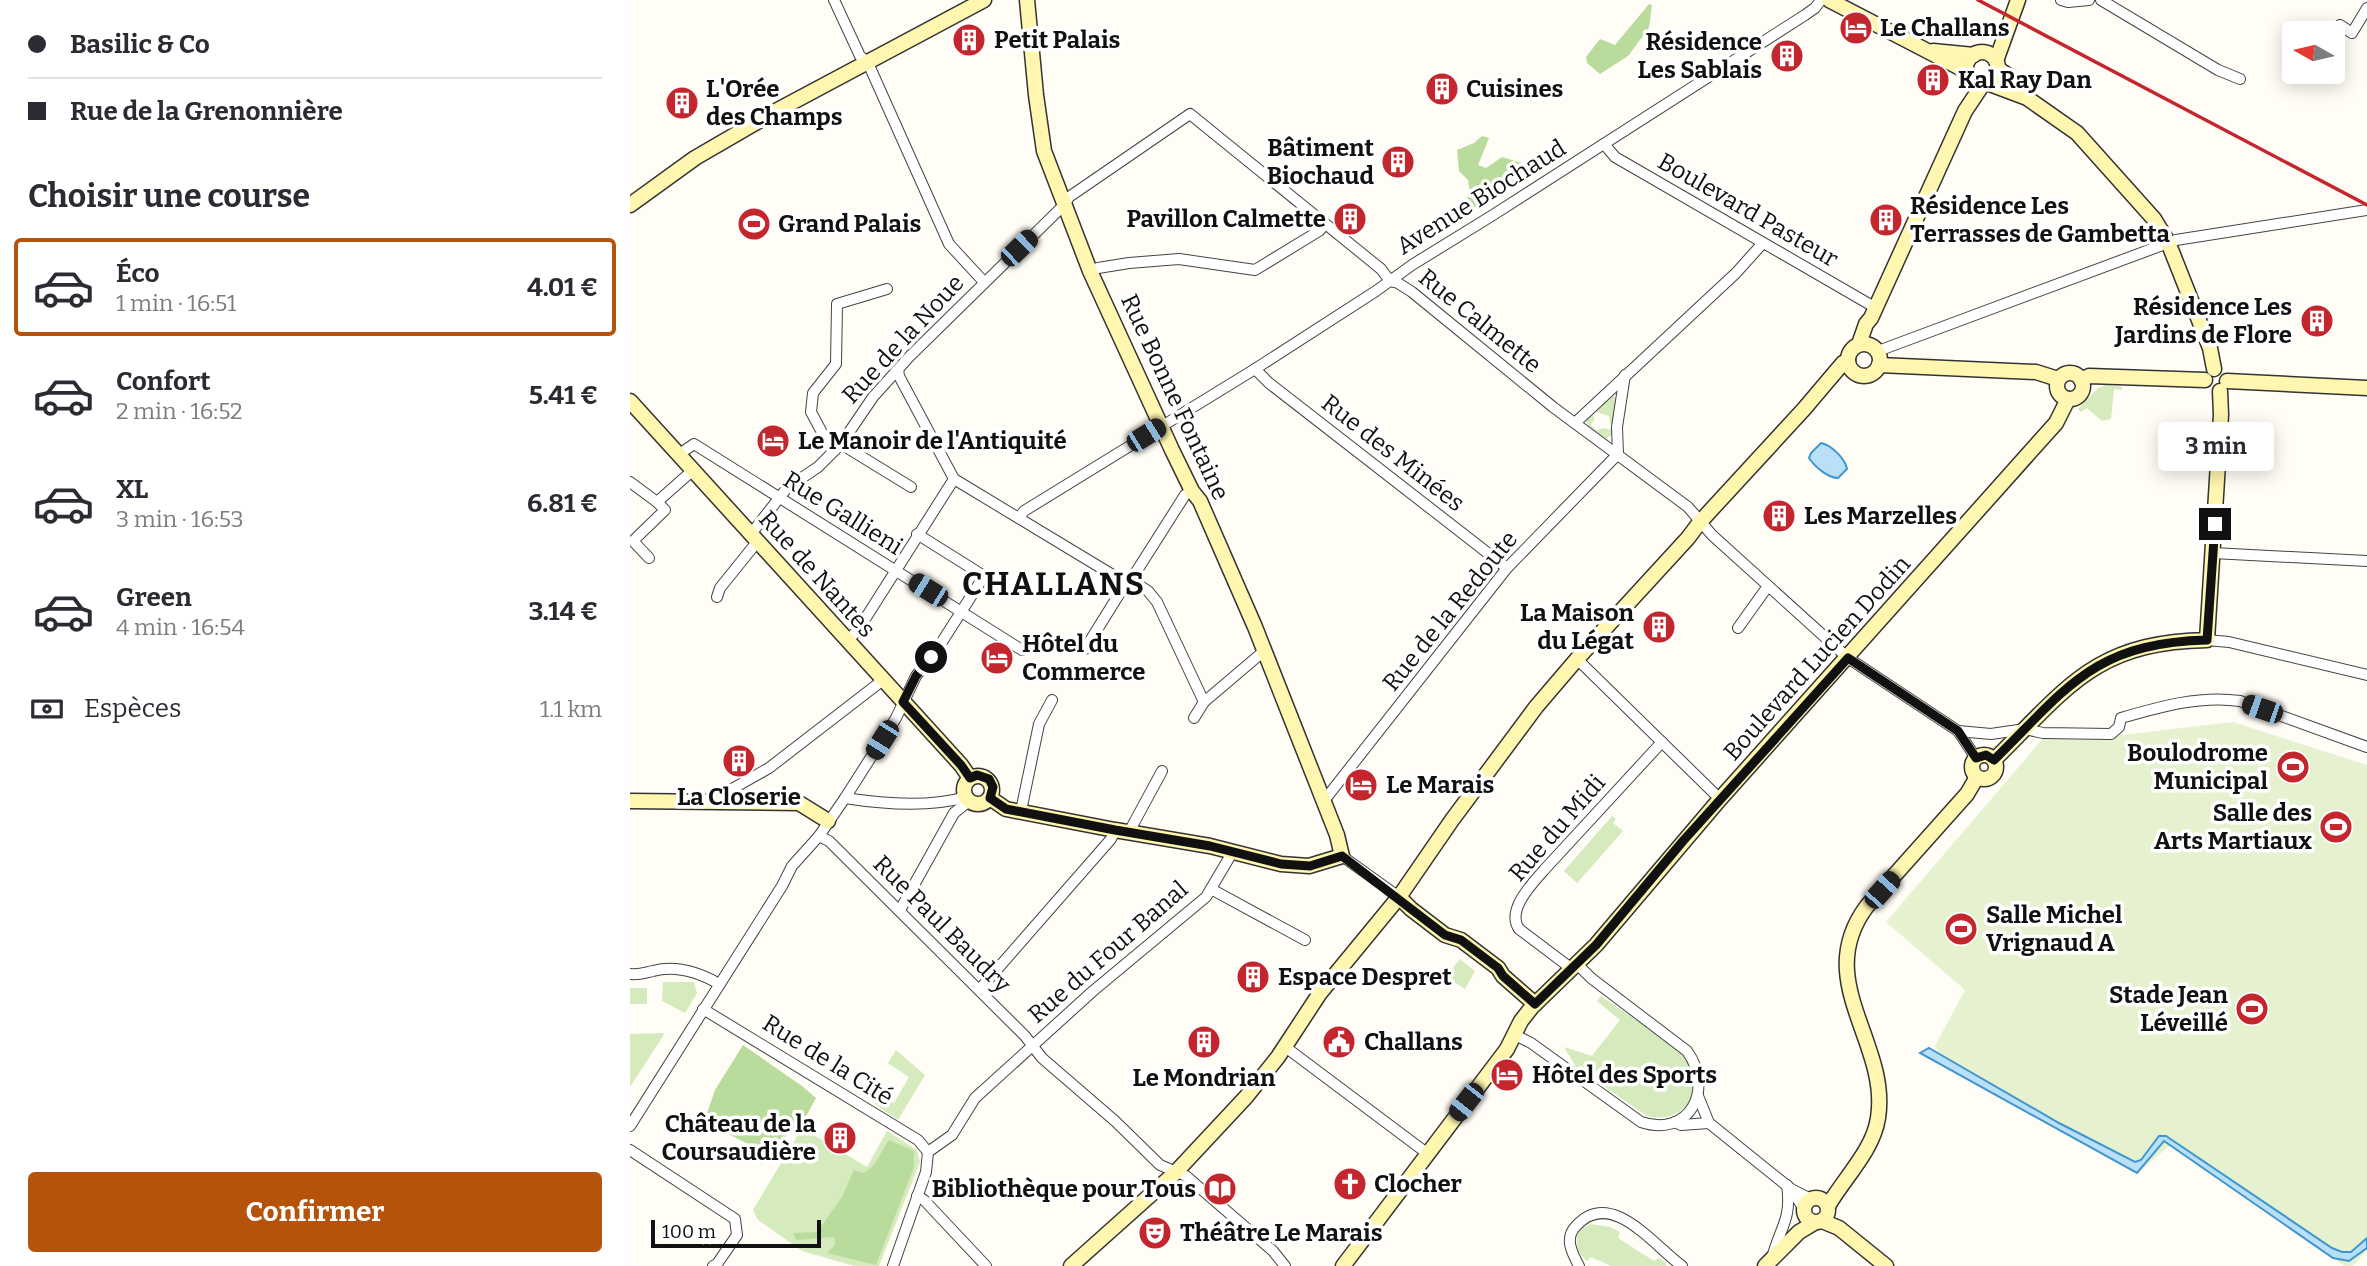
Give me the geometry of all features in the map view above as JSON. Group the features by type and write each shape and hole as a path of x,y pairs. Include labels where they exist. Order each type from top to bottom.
{"street":[{"path":"834,0 949,244 985,282"},
{"path":"630,205 695,158 966,0"},
{"path":"630,193 690,150 984,0"},
{"name":"Rue Bonne Fontaine","path":"1027,0 1044,151 1090,271 1161,426 1206,515 1264,652 1342,856"},
{"name":"Avenue Biochaud","path":"1019,518 1024,511 1255,369 1412,265 1805,15 1821,0"},
{"path":"1829,0 1967,73 1974,82 2027,98"},
{"path":"1071,1266 1175,1172 1230,1115 1278,1057 1328,982 1399,897 1501,754 1577,659 1847,361 1850,351 1859,344 1866,324 1874,313 1965,111 1985,84 1995,77 1996,64 2009,20 2018,0"},
{"path":"2061,0 2089,0"},
{"path":"2101,0 2218,70 2240,79"},
{"path":"2345,28 2352,33 2367,8"},
{"path":"1965,111 1967,62 1997,38 2009,20"},
{"path":"1919,48 1944,53 1989,55 2027,98 2077,133 2154,219 2168,242 2210,348 2209,375"},
{"name":"Rue de la Noue","path":"717,597 720,588 787,488 818,467 838,447 873,397 898,369 1069,197 1190,114"},
{"name":"Rue Calmette","path":"1190,114 1381,269 1390,281 1412,292 1574,423 1688,507 1699,522 1848,658 1958,731"},
{"name":"Boulevard Pasteur","path":"1604,144 1615,158 1874,313"},
{"path":"1877,354 2168,242 2367,210"},
{"path":"1090,271 1129,263 1179,260 1255,270 1319,231 1325,224"},
{"path":"1574,423 1736,273 1762,244"},
{"path":"887,289 837,304 836,364 813,393 811,412 826,440 912,488"},
{"path":"1847,361 1852,371 1862,376 1872,374 1877,354 1871,337 1874,313"},
{"path":"1859,344 1870,344 1877,354 2036,372 2058,379"},
{"path":"898,369 899,376 954,479 1128,582 1148,591 1157,602 1204,702"},
{"name":"Rue des Minées","path":"1255,369 1269,383 1507,568"},
{"path":"2081,380 2089,376 2209,375 2224,372 2207,640"},
{"path":"2058,379 2064,374 2072,373 2081,380"},
{"path":"1618,454 1617,426 1625,374"},
{"path":"2058,379 2058,392 2068,399 2076,397 2081,391 2081,380"},
{"path":"2224,386 2367,388"},
{"name":"Boulevard Lucien Dodin","path":"1342,1266 1507,1049 1521,1021 1535,1004 1596,945 1720,799 2058,421 2068,399"},
{"name":"Rue de Nantes","path":"630,401 970,778"},
{"name":"Rue Gallieni","path":"678,456 694,444 1022,650"},
{"name":"Rue de la Redoute","path":"1323,802 1507,568 1618,454"},
{"path":"657,502 692,471"},
{"path":"848,640 859,630 954,479"},
{"path":"630,482 665,510 633,541 649,558"},
{"path":"1085,649 1185,495 1192,491"},
{"path":"630,1126 792,866 820,835 845,798 916,676 984,576 918,534"},
{"path":"2213,553 2367,561"},
{"path":"1738,628 1768,586"},
{"path":"1994,760 2073,682 2102,663 2134,649 2177,641 2229,642 2367,675"},
{"path":"1194,719 1204,702 1264,652"},
{"path":"1577,659 1720,799"},
{"path":"723,801 725,793 769,768 883,680"},
{"path":"1958,731 1991,734 2025,729 2043,733 2111,734 2119,727 2121,718 2199,700 2221,698 2240,701 2367,747"},
{"path":"1021,811 1039,724 1052,700"},
{"path":"1958,731 1976,758"},
{"name":"Rue du Midi","path":"1570,970 1520,929 1514,920 1515,912 1529,888 1544,870 1662,742"},
{"path":"1986,755 1994,760 1996,770 1989,778 1977,777 1971,767 1976,758 1986,755"},
{"path":"979,990 1102,849 1122,831 1162,771"},
{"path":"845,798 868,802 939,802 968,799 982,804 990,798 993,787 989,779 977,775 970,778 965,785 968,799"},
{"path":"1769,1262 1841,1184 1860,1159 1876,1130 1880,1098 1877,1080 1846,973 1850,936 1854,925 1867,906 1967,794 1977,777"},
{"path":"990,798 1006,809 1210,846 1298,866 1323,863 1342,856 1399,897 1445,935 1461,940 1498,968 1503,976 1535,1004"},
{"path":"900,910 954,813 968,799"},
{"path":"630,801 799,803 828,821"},
{"name":"Rue Paul Baudry","path":"820,835 900,910 1025,1036 1042,1058 1115,1121 1160,1166 1186,1176 1273,1251 1285,1266"},
{"name":"Rue du Four Banal","path":"928,1152 952,1135 975,1098 1031,1046 1206,897 1232,853"},
{"path":"1211,889 1305,940"},
{"path":"1570,970 1591,978 1687,1051 1699,1072 1698,1096 1709,1123 1886,1266"},
{"path":"630,974 691,971 719,984"},
{"name":"Rue de la Cité","path":"703,1009 906,1133 924,1145 928,1152"},
{"path":"1515,1035 1531,1042 1641,1122 1652,1126 1675,1122 1690,1109 1698,1096"},
{"path":"1284,1046 1428,1154"},
{"path":"1675,1122 1681,1125 1709,1123"},
{"path":"630,1150 735,1219 737,1235 713,1266"},
{"path":"893,1266 929,1164 928,1152"},
{"path":"1769,1262 1788,1217 1789,1187"},
{"path":"917,1196 925,1200 986,1266"},
{"path":"1579,1266 1570,1248 1571,1231 1584,1217 1598,1212 1615,1215 1635,1226 1682,1266"}],"green space":[{"path":"1649,4 1652,5 1649,28 1628,56 1600,74 1587,63 1586,57 1600,39 1615,45"},
{"path":"1482,136 1489,138 1478,165 1486,168 1502,157 1522,163 1526,176 1478,208 1466,210 1463,207 1470,193 1468,180 1459,171 1457,150 1474,143"},
{"path":"2106,385 2122,387 2122,390 2114,389 2111,419 2102,421 2087,408 2081,412 2078,409 2098,388"},
{"path":"1611,395 1618,399 1614,425 1610,424 1609,416 1594,409"},
{"path":"1590,412 1595,418 1591,425 1597,431 1602,428 1613,430 1612,435 1605,439 1588,427 1585,418"},
{"path":"2233,722 2367,765 2367,1250 2353,1266 2344,1266 2174,1142 2137,1173 1948,1069 1935,1046 1965,990 1886,922 2046,735 2105,737"},
{"path":"1612,816 1616,819 1613,823 1623,831 1577,883 1564,871"},
{"path":"1460,959 1475,971 1465,989 1446,977"},
{"path":"663,982 694,982 697,993 685,1013 662,1001"},
{"path":"630,988 647,988 647,1004 630,1004"},
{"path":"1601,996 1683,1052 1695,1071 1695,1097 1680,1111 1669,1116 1647,1116 1576,1067 1564,1047 1592,1056 1620,1020 1597,1001"},
{"path":"665,1033 630,1087 630,1034"},
{"path":"743,1045 816,1098 803,1122 790,1131 772,1158 761,1164 753,1158 748,1144 721,1130 706,1116 715,1090"},
{"path":"896,1050 925,1075 898,1120 875,1104 879,1097 894,1103 909,1077 888,1063"},
{"path":"802,1128 867,1167 887,1131 917,1150 920,1162 879,1266 854,1266 802,1251 758,1220 753,1210"},
{"path":"889,1140 914,1151 914,1167 876,1265 827,1253 835,1245 835,1237 796,1240 793,1233 817,1232 842,1197 854,1170 864,1173 874,1165"},
{"path":"1591,1224 1610,1227 1620,1232 1618,1238 1654,1261 1659,1258 1666,1266 1611,1266 1591,1257 1587,1261 1579,1251 1577,1236 1578,1231"}],"water":[{"path":"1821,443 1837,453 1846,465 1847,469 1838,478 1822,471 1809,458"},
{"path":"1929,1048 2059,1123 2135,1162 2141,1160 2159,1136 2166,1136 2332,1248 2351,1252 2367,1238 2367,1248 2349,1261 2333,1258 2164,1141 2137,1173 1920,1053"}],"railway":[{"path":"1978,0 2367,205"}],"place":[{"name":"Le Challans","path":"1856,28"},
{"name":"Petit Palais","path":"969,40"},
{"name":"Résidence Les Sablais","path":"1787,56"},
{"name":"Kal Ray Dan","path":"1933,80"},
{"name":"Cuisines","path":"1442,89"},
{"name":"L'Orée des Champs","path":"682,103"},
{"name":"Bâtiment Biochaud","path":"1398,162"},
{"name":"Pavillon Calmette","path":"1350,219"},
{"name":"Résidence Les Terrasses de Gambetta","path":"1886,220"},
{"name":"Grand Palais","path":"754,224"},
{"name":"Résidence Les Jardins de Flore","path":"2317,321"},
{"name":"Le Manoir de l'Antiquité","path":"773,441"},
{"name":"Les Marzelles","path":"1779,516"},
{"name":"La Maison du Légat","path":"1659,627"},
{"name":"Hôtel du Commerce","path":"997,658"},
{"name":"La Closerie","path":"739,761"},
{"name":"Boulodrome Municipal","path":"2293,767"},
{"name":"Le Marais","path":"1361,785"},
{"name":"Salle des Arts Martiaux","path":"2336,827"},
{"name":"Salle Michel Vrignaud A","path":"1961,929"},
{"name":"Espace Despret","path":"1253,977"},
{"name":"Stade Jean Léveillé","path":"2252,1009"},
{"name":"Le Mondrian","path":"1204,1042"},
{"name":"Challans","path":"1339,1042"},
{"name":"Hôtel des Sports","path":"1507,1075"},
{"name":"Château de la Coursaudière","path":"840,1138"},
{"name":"Clocher","path":"1350,1184"},
{"name":"Bibliothèque pour Tous","path":"1220,1189"},
{"name":"Théâtre Le Marais","path":"1155,1233"}],"district":[{"name":"CHALLANS","path":"1054,584"}],"route":[{"path":"931,657 916,676 903,702 970,778 981,775 989,779 993,787 990,798 1006,809 1210,846 1281,864 1310,866 1342,856 1399,897 1445,935 1461,940 1498,968 1503,976 1535,1004 1596,945 1683,841 1848,658 1958,731 1976,758 1986,755 1994,760 2073,682 2102,663 2134,649 2177,641 2207,640 2215,524"}]}
